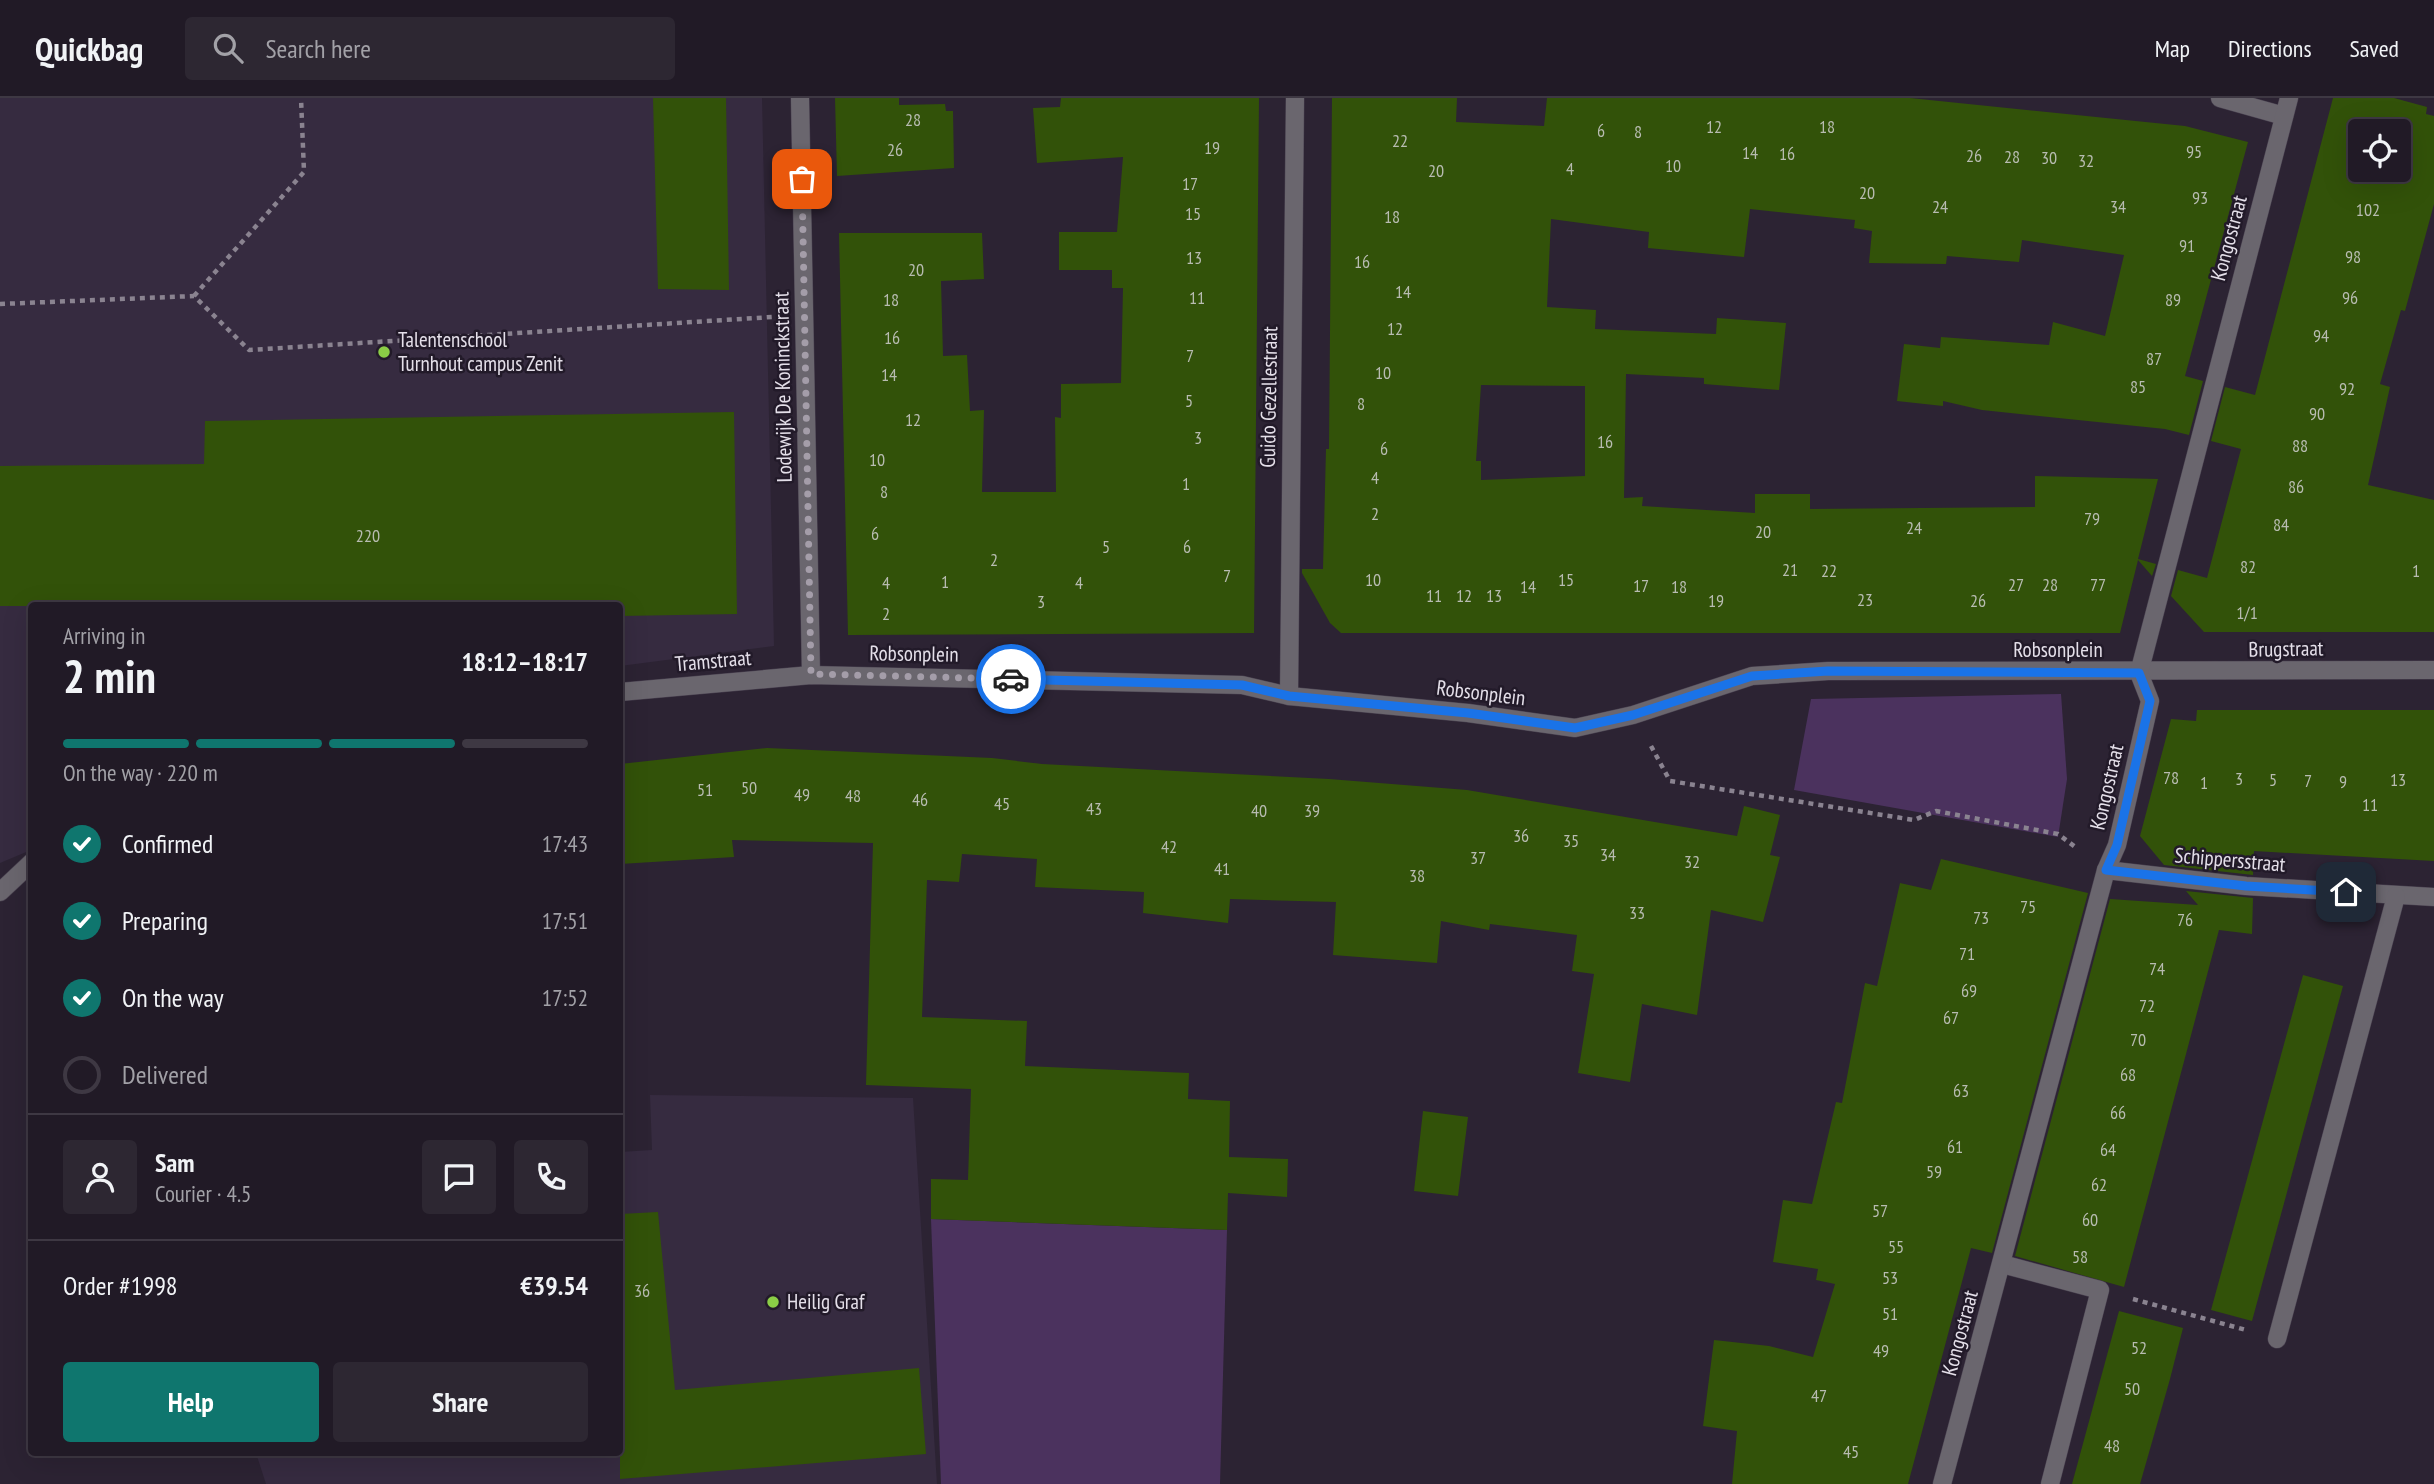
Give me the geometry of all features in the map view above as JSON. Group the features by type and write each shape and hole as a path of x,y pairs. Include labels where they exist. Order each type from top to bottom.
{"street":[{"name":"Lodewijk De Koninckstraat","path":"800,98 811,674"},
{"name":"Guido Gezellestraat","path":"1289,696 1295,98"},
{"path":"2220,98 2284,116"},
{"name":"Kongostraat","path":"1942,1484 2106,870 2117,845 2150,701 2139,673 2289,98"},
{"name":"Brugstraat","path":"2139,673 2434,670"},
{"name":"Robsonplein","path":"811,674 1242,685 1289,696 1468,713 1575,728 1633,715 1752,676 1828,671 2139,673"},
{"name":"Tramstraat","path":"623,692 811,674"},
{"path":"0,892 28,866"},
{"name":"Schippersstraat","path":"2106,870 2246,886 2434,897"},
{"path":"2277,1339 2396,896"},
{"path":"2002,1264 2101,1290 2050,1484"}],"path":[{"path":"0,304 194,296 304,172 301,98"},
{"path":"194,296 249,350 804,314"},
{"path":"1633,715 1671,781 1914,820 1936,811 2058,834 2106,870"},
{"path":"2101,1290 2277,1339"}],"shaded area":[{"name":"Talentenschool Turnhout campus Zenit","path":"0,98 762,98 774,646 623,666 623,602 28,602 28,851 0,863"},
{"path":"2061,694 2067,779 2058,837 1794,790 1811,699"},
{"name":"Heilig Graf","path":"650,1095 913,1098 937,1484 266,1484 257,1456 623,1456 623,1152 652,1150"},
{"path":"931,1219 1227,1230 1220,1484 941,1484"}],"building":[{"path":"653,98 726,98 729,290 658,289"},
{"path":"835,98 899,98 899,105 945,104 946,111 953,111 954,168 837,176"},
{"path":"1061,98 1259,98 1254,633 848,635 839,233 982,233 984,279 941,281 943,356 967,355 970,411 984,410 982,492 1056,492 1055,417 1061,418 1061,384 1121,383 1123,288 1112,288 1112,270 1059,270 1059,232 1117,232 1123,157 1037,163 1033,108 1060,107"},
{"path":"1332,98 1457,98 1456,122 1544,126 1547,98 1910,98 2185,126 2248,142 2185,376 2203,381 2189,435 2165,429 1982,410 1943,401 1943,406 1897,401 1904,344 1940,348 1941,337 2049,345 2053,322 2105,336 2124,255 2022,240 2019,262 1947,256 1946,264 1869,263 1872,231 1854,228 1855,220 1750,209 1744,257 1648,248 1649,232 1551,219 1547,307 1596,310 1595,329 1716,334 1717,318 1786,323 1779,390 1704,384 1704,378 1626,374 1624,498 1643,497 1642,506 1755,513 1755,494 1810,494 1810,509 2035,507 2035,476 2158,479 2138,559 2156,564 2152,576 2138,560 2120,633 1341,633 1330,623 1302,573 1302,569 1323,569 1326,449 1329,449","holes":["1481,385 1585,386 1585,476 1481,480 1481,461 1476,461"]},
{"path":"2333,98 2394,98 2427,107 2426,114 2434,116 2434,204 2405,311 2401,310 2380,384 2390,387 2368,485 2434,500 2434,632 2204,632 2171,596 2178,570 2207,578 2241,449 2211,441 2225,387 2255,395"},
{"path":"734,412 737,614 623,616 623,602 28,602 28,606 0,606 0,466 204,464 205,421"},
{"path":"2197,710 2434,710 2434,861 2254,851 2253,875 2164,865 2140,836 2171,719 2196,721"},
{"path":"767,748 992,758 1042,764 1329,779 1467,790 1737,836 1744,806 1780,815 1770,855 1780,857 1763,922 1711,910 1697,1015 1642,1004 1630,1082 1578,1073 1594,974 1572,971 1577,935 1490,924 1489,930 1441,921 1437,963 1333,955 1336,902 1230,899 1228,923 1143,913 1144,892 1035,887 1037,859 962,854 959,882 927,880 922,1017 1027,1021 1025,1066 1189,1073 1188,1099 1230,1101 1229,1157 1288,1159 1287,1197 1228,1193 1227,1230 931,1219 931,1179 968,1180 971,1089 866,1085 873,843 732,840 734,857 623,864 623,764"},
{"path":"1941,859 2088,893 1992,1253 1971,1248 1908,1484 1732,1484 1737,1431 1703,1426 1714,1340 1769,1346 1813,1357 1835,1284 1816,1280 1818,1269 1773,1262 1783,1200 1812,1204 1836,1102 1842,1103 1865,983 1877,986 1900,883 1931,890"},
{"path":"2186,891 2253,898 2252,934 2219,930 2124,1287 2015,1256 2110,899 2198,905"},
{"path":"2303,975 2343,986 2252,1321 2211,1310"},
{"path":"1423,1111 1468,1117 1458,1196 1414,1191"},
{"path":"658,1212 675,1390 919,1368 926,1454 620,1479 620,1456 623,1456 623,1214"},
{"path":"2119,1311 2183,1328 2170,1379 2140,1484 2072,1484"}],"way so far":[{"path":"802,179 811,674 1011,679"}],"place":[{"name":"Talentenschool Turnhout campus Zenit","path":"384,352"},
{"name":"Heilig Graf","path":"773,1302"}],"route":[{"path":"1011,679 1242,685 1289,696 1468,713 1575,728 1633,715 1752,676 1828,671 2139,673 2150,701 2117,845 2106,870 2246,886 2346,892"}]}
